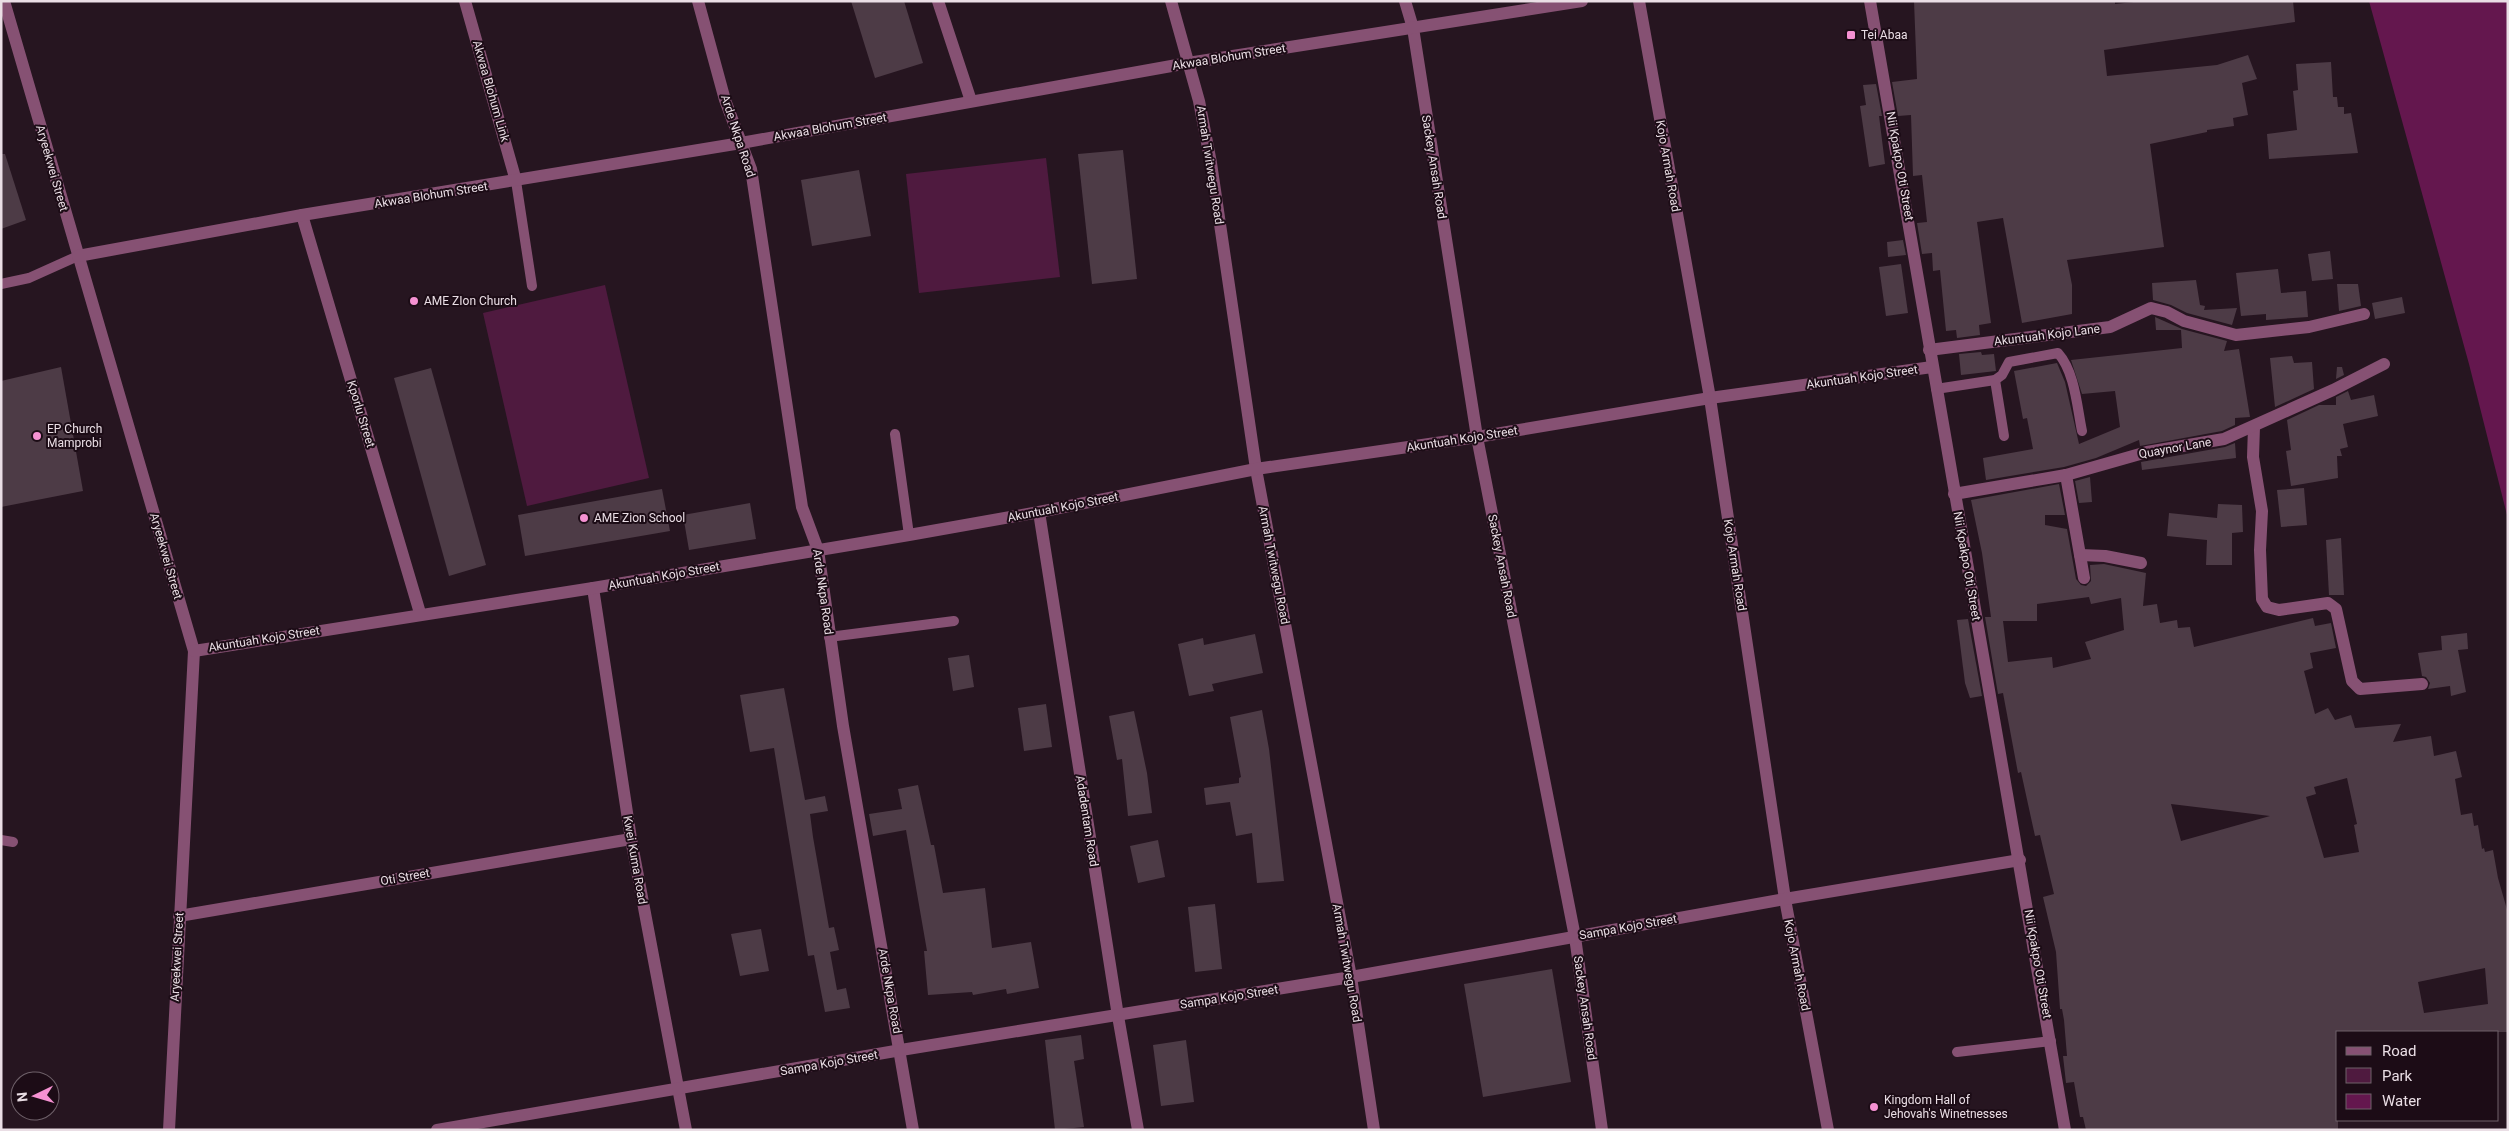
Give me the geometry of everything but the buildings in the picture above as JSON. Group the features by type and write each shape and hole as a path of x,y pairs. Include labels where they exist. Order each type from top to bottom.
{"street":[{"name":"Aryeekwei Street","path":"4,1 194,651 169,1130"},
{"name":"Akwaa Blohum Link","path":"466,1 516,181"},
{"name":"Arde Nkpa Road","path":"698,1 725,100 751,169 802,507 818,550 829,638 901,1050 913,1130"},
{"path":"938,1 971,101"},
{"name":"Armah Twitwegu Road","path":"1171,1 1199,101 1211,163 1256,469 1351,977 1374,1130"},
{"name":"Sackey Ansah Road","path":"1405,1 1413,28 1477,437 1575,937 1602,1130"},
{"name":"Akwaa Blohum Street","path":"78,256 302,215 741,143 1188,63 1582,1"},
{"name":"Kojo Armah Road","path":"1638,1 1710,398 1785,899 1828,1130"},
{"name":"Nii Kpakpo Oti Street","path":"1870,1 1900,164 1929,350 2020,860 2065,1130"},
{"name":"Kporlu Street","path":"302,215 420,614"},
{"name":"Akuntuah Kojo Lane","path":"1929,350 2110,327 2151,308 2168,312 2184,321 2236,335 2309,327 2364,314"},
{"name":"Quaynor Lane","path":"1954,494 2066,475 2147,452 2224,439 2254,427 2384,364"},
{"name":"Akuntuah Kojo Street","path":"194,651 593,588 909,535 1039,512 1256,469 1477,437 1710,398 1932,367"},
{"path":"2254,427 2254,457 2262,511 2260,550 2262,599 2267,607 2279,610 2328,603 2336,609 2352,681 2360,689 2422,684"},
{"path":"2066,475 2084,578"},
{"name":"Adadentam Road","path":"1039,512 1118,1016 1138,1130"},
{"path":"2080,555 2105,556 2141,563"},
{"name":"Kwei Kuma Road","path":"593,588 631,839 680,1089 686,1130"},
{"name":"Oti Street","path":"179,916 631,839"},
{"name":"Sampa Kojo Street","path":"437,1130 901,1050 1351,977 1785,899 2020,860"}],"lane":[{"path":"516,181 532,286"},
{"path":"1,284 29,278 78,256"},
{"path":"1936,389 1995,380 2002,375 2009,362 2058,353 2063,359 2072,381 2082,432"},
{"path":"1995,380 2004,436"},
{"path":"895,434 909,535"},
{"path":"829,638 954,621"},
{"path":"1,840 13,842"},
{"path":"1957,1052 2051,1040"}],"green space":[{"path":"1046,158 1060,277 919,293 906,174"},
{"path":"605,285 649,478 527,506 483,313"}],"water":[{"path":"2369,1 2508,1 2508,519 2469,364"}],"place":[{"name":"Tei Abaa","path":"1851,35"},
{"name":"AME ZIon Church","path":"414,301"},
{"name":"EP Church Mamprobi","path":"37,436"},
{"name":"AME Zion School","path":"584,518"},
{"name":"Kingdom Hall of Jehovah's Winetnesses","path":"1874,1107"}]}
